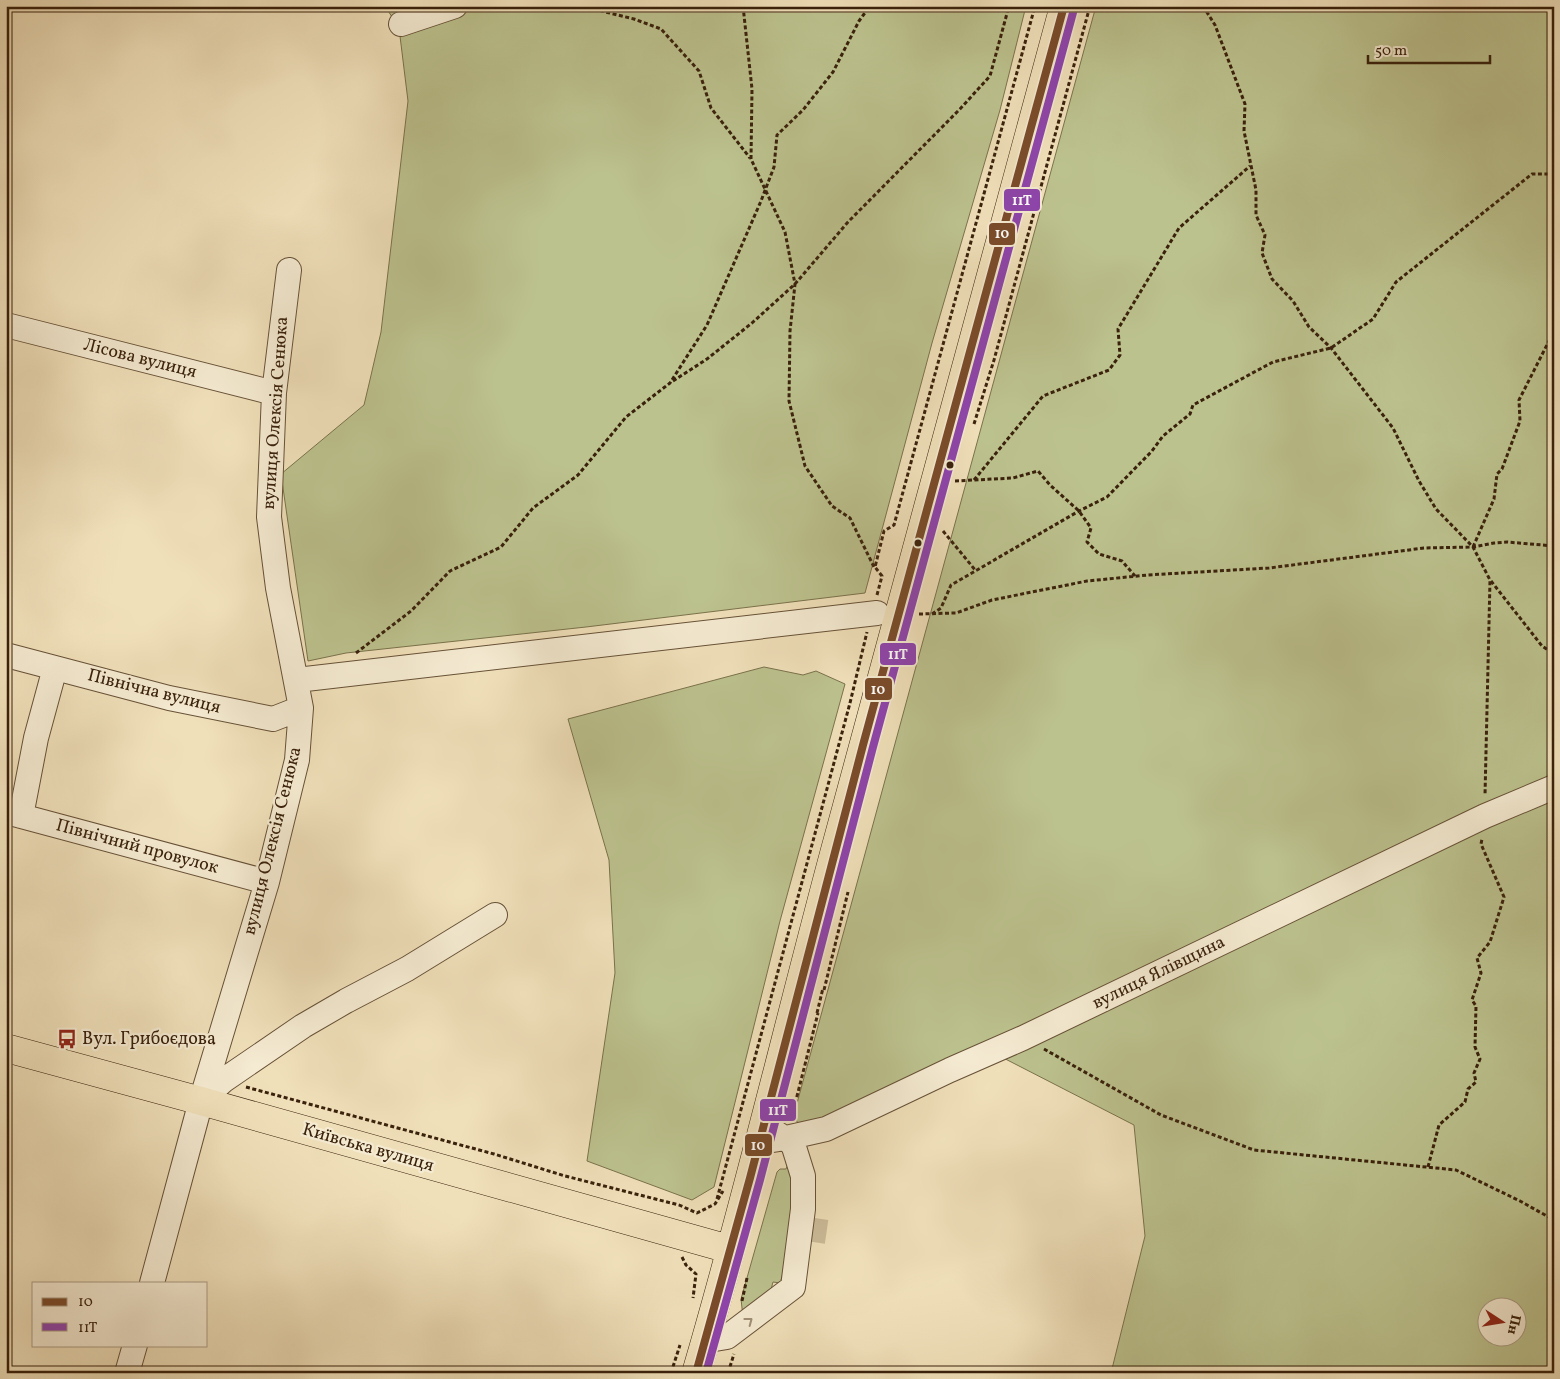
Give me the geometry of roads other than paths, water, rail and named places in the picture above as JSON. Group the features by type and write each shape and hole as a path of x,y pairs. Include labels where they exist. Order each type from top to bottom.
{"main road":[{"path":"696,1373 694,1337 730,1249 770,1136 834,855 1064,6"},
{"name":"Київська вулиця","path":"6,1048 200,1100 730,1249"}],"street":[{"path":"402,24 455,6"},
{"name":"вулиця Олексія Сенюка","path":"152,1282 200,1100 267,882 296,760 301,708 278,588 269,517 274,392 289,270"},
{"name":"Лісова вулиця","path":"6,325 274,392"},
{"path":"297,680 877,613"},
{"name":"Північна вулиця","path":"6,655 169,698 273,719 301,708"},
{"path":"14,814 55,668"},
{"name":"вулиця Ялівщина","path":"770,1136 826,1129 950,1070 1023,1038 1485,816 1554,787"},
{"name":"Північний провулок","path":"14,814 267,882"},
{"path":"200,1100 224,1080 302,1026 346,1000 407,969 496,915"},
{"path":"770,1136 793,1144 817,1214"},
{"path":"793,1287 803,1209 803,1176"},
{"path":"694,1337 715,1339 727,1337 793,1287 809,1270 813,1242"},
{"path":"127,1373 135,1346"}],"tunnel":[{"path":"813,1242 817,1214"}],"place":[{"name":"Вул. Грибоєдова","path":"67,1039"}]}
